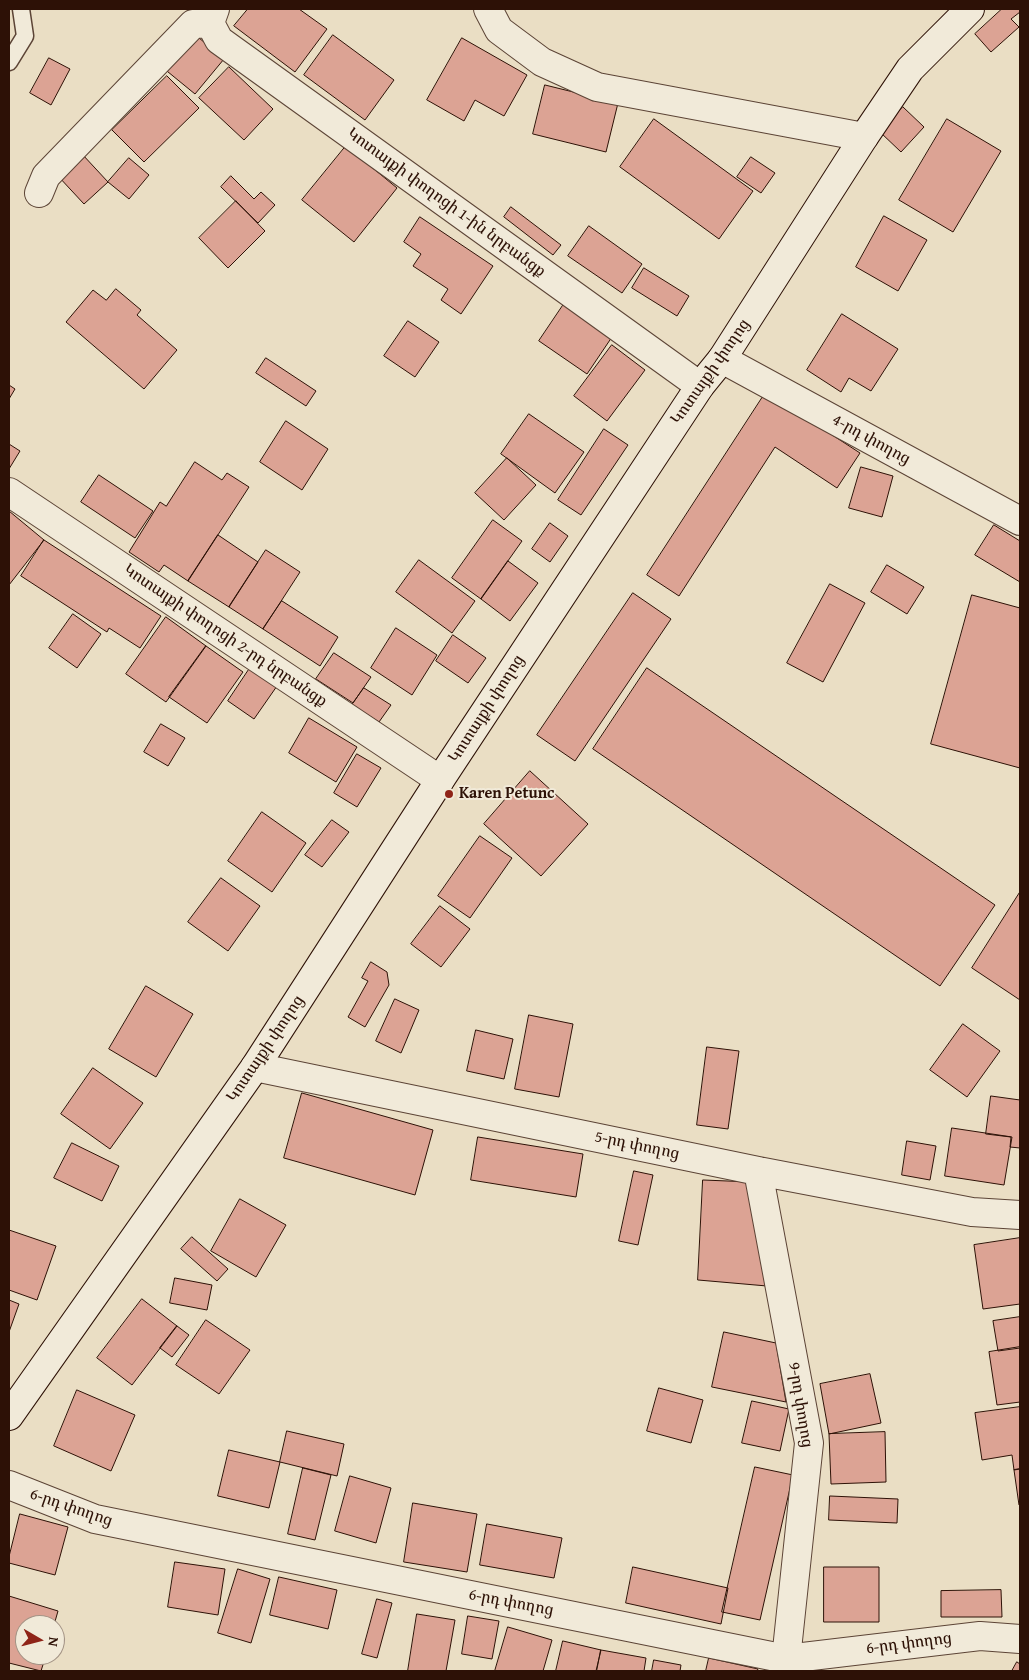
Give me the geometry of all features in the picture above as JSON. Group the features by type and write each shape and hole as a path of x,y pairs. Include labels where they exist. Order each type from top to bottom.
{"street":[{"path":"488,9 499,30 542,62 597,86 864,137"},
{"name":"Կոտայքի փողոց","path":"9,1416 255,1067 440,780 700,386 722,358 910,69 970,9"},
{"path":"39,193 46,176 193,24 213,16"},
{"name":"Կոտայքի փողոցի 1-ին նրբանցք","path":"213,16 219,40 700,386"},
{"name":"4-րդ փողոց","path":"722,358 1020,522"},
{"name":"Կոտայքի փողոցի 2-րդ նրբանցք","path":"9,492 440,780"},
{"name":"5-րդ փողոց","path":"255,1067 758,1171 972,1212 1020,1215"},
{"name":"9-րդ փողոց","path":"758,1171 809,1443 784,1665"},
{"name":"6-րդ փողոց","path":"9,1486 95,1519 784,1665 980,1636 1020,1639"}],"lane":[{"path":"9,62 25,36 22,9"}],"building":[{"path":"248,9 299,9 327,29 295,72 234,26"},
{"path":"1002,9 1020,9 1020,12 1011,19 1019,27 991,52 975,34"},
{"path":"192,32 224,59 195,94 162,67"},
{"path":"333,35 394,80 365,120 304,75"},
{"path":"462,38 527,75 504,116 475,100 464,121 427,100"},
{"path":"49,58 70,69 51,105 30,93"},
{"path":"229,67 273,109 244,140 199,98"},
{"path":"167,76 199,108 144,162 112,130"},
{"path":"545,85 618,103 606,152 533,134"},
{"path":"903,107 924,127 901,152 880,132"},
{"path":"654,119 753,191 719,239 620,167"},
{"path":"947,119 1001,151 953,232 899,200"},
{"path":"346,146 397,188 354,242 302,200"},
{"path":"82,154 108,182 84,204 58,176"},
{"path":"751,157 775,173 761,193 737,177"},
{"path":"129,158 149,175 129,199 108,182"},
{"path":"231,176 254,199 261,192 275,205 258,223 221,187"},
{"path":"236,201 265,231 228,268 199,238"},
{"path":"511,207 561,245 553,255 504,217"},
{"path":"884,216 927,240 898,291 856,267"},
{"path":"420,217 493,266 461,314 441,300 448,289 413,266 421,254 404,242"},
{"path":"589,226 642,264 622,293 568,256"},
{"path":"644,268 689,296 677,316 632,288"},
{"path":"116,289 141,310 137,315 177,350 144,389 66,322 93,290 106,300"},
{"path":"568,298 616,331 587,374 539,341"},
{"path":"842,314 898,349 871,391 849,378 841,392 807,370"},
{"path":"408,321 439,342 415,377 384,356"},
{"path":"612,345 645,370 607,421 574,396"},
{"path":"266,358 316,391 306,406 256,373"},
{"path":"9,385 15,389 9,399"},
{"path":"766,392 860,453 837,488 775,447 679,596 647,575"},
{"path":"529,414 584,452 555,493 501,454"},
{"path":"286,421 328,449 302,490 260,462"},
{"path":"604,429 628,445 581,515 558,500"},
{"path":"9,444 20,451 9,469"},
{"path":"507,458 536,485 504,520 475,493"},
{"path":"195,462 222,480 227,473 249,487 188,581 164,565 159,572 129,552 160,502 166,506"},
{"path":"861,467 893,476 882,517 849,508"},
{"path":"99,475 153,511 135,538 81,502"},
{"path":"9,511 44,540 9,585"},
{"path":"493,520 522,541 481,599 452,578"},
{"path":"550,523 568,536 550,562 532,549"},
{"path":"994,525 1020,541 1020,582 975,555"},
{"path":"218,535 258,562 229,607 188,581"},
{"path":"44,540 161,616 140,648 109,628 107,632 21,576"},
{"path":"266,550 300,572 263,629 229,607"},
{"path":"419,560 475,601 452,633 396,592"},
{"path":"508,561 538,583 510,621 481,599"},
{"path":"887,565 924,587 907,614 871,592"},
{"path":"830,584 865,603 823,682 787,663"},
{"path":"633,593 671,619 575,761 537,735"},
{"path":"972,595 1020,608 1020,768 931,744"},
{"path":"282,601 338,637 320,666 263,629"},
{"path":"73,614 101,634 77,668 49,648"},
{"path":"166,617 206,646 166,702 126,674"},
{"path":"396,628 437,655 412,695 371,668"},
{"path":"453,635 486,658 468,683 436,661"},
{"path":"206,646 243,672 207,723 169,697"},
{"path":"334,653 371,677 353,703 316,679"},
{"path":"250,668 277,686 254,719 228,701"},
{"path":"647,668 995,905 940,986 593,749"},
{"path":"364,688 391,705 379,722 352,705"},
{"path":"309,718 357,747 336,782 289,753"},
{"path":"161,724 185,738 168,766 144,752"},
{"path":"357,754 381,768 357,807 334,793"},
{"path":"530,771 588,824 541,876 484,824"},
{"path":"262,812 306,843 272,892 228,861"},
{"path":"332,820 349,832 322,867 305,855"},
{"path":"480,836 512,858 470,918 438,896"},
{"path":"221,878 260,906 228,951 188,922"},
{"path":"1020,892 1020,1000 972,968"},
{"path":"440,906 470,929 441,967 411,944"},
{"path":"371,962 387,972 389,985 365,1027 348,1017 368,981 362,978"},
{"path":"146,986 193,1014 156,1077 109,1049"},
{"path":"395,999 419,1010 401,1053 376,1041"},
{"path":"529,1015 573,1024 559,1097 515,1089"},
{"path":"963,1024 1000,1051 967,1097 930,1070"},
{"path":"476,1030 513,1039 504,1079 467,1071"},
{"path":"707,1047 739,1051 728,1129 697,1125"},
{"path":"93,1068 143,1103 110,1149 61,1114"},
{"path":"302,1093 433,1130 415,1195 284,1158"},
{"path":"991,1096 1020,1100 1020,1148 1010,1147 1011,1137 986,1134"},
{"path":"952,1128 1012,1137 1004,1185 945,1176"},
{"path":"478,1137 583,1154 576,1197 471,1180"},
{"path":"907,1141 936,1146 930,1180 902,1175"},
{"path":"72,1143 119,1166 102,1201 54,1178"},
{"path":"634,1171 653,1175 638,1245 619,1241"},
{"path":"703,1180 752,1182 767,1286 698,1280"},
{"path":"240,1199 286,1225 256,1277 211,1251"},
{"path":"9,1230 56,1246 37,1300 9,1290"},
{"path":"192,1237 228,1269 217,1281 181,1249"},
{"path":"1020,1238 1020,1304 983,1309 974,1245"},
{"path":"175,1278 212,1285 207,1310 170,1303"},
{"path":"142,1299 177,1326 132,1385 97,1358"},
{"path":"9,1300 19,1304 9,1332"},
{"path":"1020,1317 1020,1348 998,1351 993,1321"},
{"path":"206,1320 250,1350 219,1394 176,1365"},
{"path":"177,1326 189,1335 172,1357 160,1348"},
{"path":"724,1332 776,1343 786,1402 712,1387"},
{"path":"1020,1347 1020,1402 997,1405 989,1352"},
{"path":"870,1374 881,1423 829,1434 820,1384"},
{"path":"659,1388 703,1400 691,1443 647,1431"},
{"path":"77,1390 135,1415 111,1471 54,1446"},
{"path":"752,1401 789,1409 780,1451 742,1443"},
{"path":"1020,1407 1020,1469 1014,1470 1012,1455 982,1460 975,1413"},
{"path":"287,1431 344,1444 337,1476 280,1462"},
{"path":"885,1432 886,1482 831,1484 829,1434"},
{"path":"229,1450 280,1462 269,1508 218,1496"},
{"path":"755,1467 793,1475 760,1620 722,1612"},
{"path":"303,1468 331,1475 315,1540 288,1534"},
{"path":"1020,1469 1020,1504 1019,1505 1014,1470"},
{"path":"350,1476 391,1488 376,1543 335,1531"},
{"path":"830,1496 898,1499 897,1523 829,1520"},
{"path":"413,1503 477,1514 467,1572 404,1562"},
{"path":"20,1514 68,1527 55,1575 9,1563"},
{"path":"487,1524 562,1538 554,1578 480,1565"},
{"path":"175,1562 225,1569 218,1615 168,1607"},
{"path":"633,1567 728,1588 721,1624 626,1603"},
{"path":"824,1567 879,1567 879,1622 824,1622"},
{"path":"238,1569 270,1579 251,1643 218,1633"},
{"path":"279,1577 337,1590 328,1629 270,1615"},
{"path":"1001,1590 1002,1617 941,1617 941,1591"},
{"path":"9,1596 58,1611 57,1615 15,1615 15,1664 9,1663"},
{"path":"377,1599 392,1603 377,1658 362,1654"},
{"path":"417,1614 455,1620 446,1671 408,1671"},
{"path":"468,1616 499,1621 492,1659 462,1654"},
{"path":"508,1627 552,1640 543,1671 495,1671"},
{"path":"563,1641 601,1650 596,1671 556,1671"},
{"path":"601,1650 646,1658 644,1671 597,1671"},
{"path":"709,1658 758,1669 757,1671 706,1671"},
{"path":"654,1660 681,1665 680,1671 652,1671"},
{"path":"1017,1662 1020,1664 1020,1671 1012,1671"},
{"path":"17,1665 43,1665 41,1671"}],"place":[{"name":"Karen Petunc","path":"449,794"}]}
